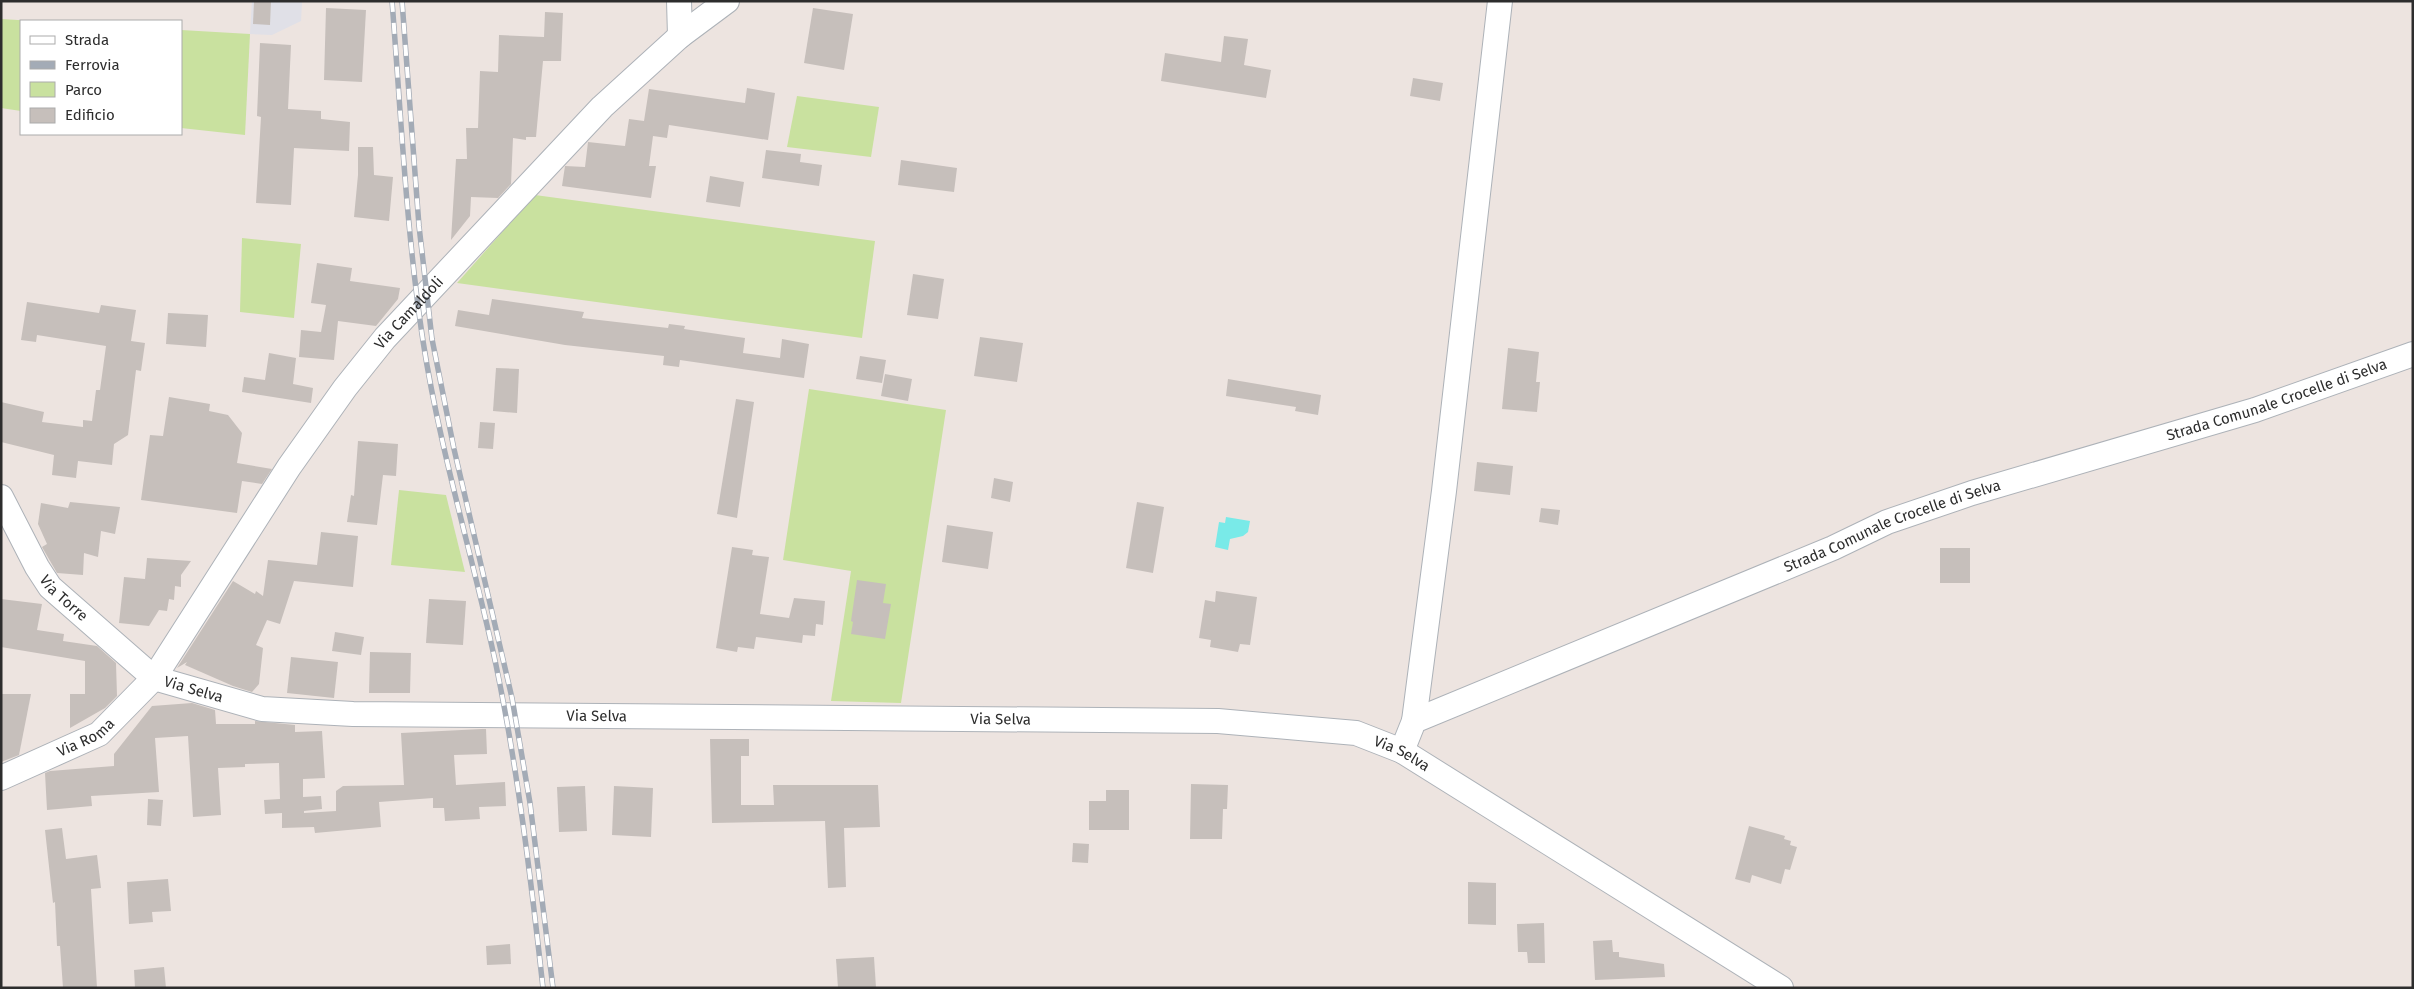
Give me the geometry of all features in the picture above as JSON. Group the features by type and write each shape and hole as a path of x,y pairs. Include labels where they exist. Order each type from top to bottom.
{"street":[{"path":"679,1 680,36"},
{"name":"Via Camaldoli","path":"154,678 289,467 345,388 384,338 602,107 680,36 727,1"},
{"path":"1402,751 1414,721 1444,491 1500,1"},
{"name":"Strada Comunale Crocelle di Selva","path":"1414,721 1824,552 1887,522 1972,493 2255,410 2413,354"},
{"name":"Via Torre","path":"1,496 37,567 50,587 154,678"},
{"name":"Via Selva","path":"154,678 210,696 271,710 383,715 1218,721 1356,733 1402,751 1781,988"},
{"name":"Via Roma","path":"1,778 99,734 154,678"}],"shaded area":[{"path":"252,1 302,1 301,21 272,35 250,34"}],"green space":[{"path":"1,19 20,20 20,111 1,108"},
{"path":"182,30 250,34 245,135 182,128"},
{"path":"797,96 879,107 871,157 787,147"},
{"path":"535,195 875,241 862,338 457,283"},
{"path":"242,238 301,244 294,318 240,312"},
{"path":"809,389 946,410 901,703 831,701 851,571 783,560"},
{"path":"399,490 446,495 465,572 391,565"}],"water":[{"path":"1226,517 1250,521 1248,532 1243,536 1230,539 1228,550 1215,547 1219,522 1225,523"}],"building":[{"path":"254,1 271,1 270,25 253,24"},
{"path":"326,8 366,10 362,82 324,80"},
{"path":"813,8 853,14 844,70 804,63"},
{"path":"545,12 563,13 561,61 543,61 536,137 526,137 526,140 513,138 511,184 498,198 471,197 470,216 451,240 456,159 467,159 466,128 478,128 480,71 498,72 499,35 544,37"},
{"path":"1224,36 1248,39 1244,65 1271,70 1266,98 1161,81 1165,53 1221,62"},
{"path":"260,43 291,45 288,109 321,111 321,119 350,122 349,151 294,148 291,205 256,203 261,117 257,116"},
{"path":"1413,78 1443,83 1440,101 1410,96"},
{"path":"747,88 775,93 768,140 669,125 667,138 653,136 649,166 656,166 651,198 562,186 565,166 585,167 588,142 625,146 629,119 644,121 649,89 745,103"},
{"path":"358,147 373,147 374,175 393,177 389,221 354,217 358,175"},
{"path":"766,150 801,154 800,162 822,165 819,186 762,178"},
{"path":"901,160 957,168 954,192 898,185"},
{"path":"710,176 744,182 740,207 706,202"},
{"path":"317,263 352,268 350,281 400,288 398,299 376,326 338,321 334,360 299,357 301,330 321,332 326,305 311,303"},
{"path":"913,274 944,279 938,319 907,315"},
{"path":"492,299 584,312 582,318 668,328 669,324 685,326 684,329 745,338 743,353 780,358 782,339 809,344 804,378 680,360 679,367 663,365 664,356 565,345 455,326 458,310 489,315"},
{"path":"27,302 99,313 101,305 136,310 131,341 145,343 141,371 136,370 128,435 114,444 112,465 78,461 76,478 52,475 54,455 1,442 1,402 44,412 42,422 83,427 83,420 92,421 96,390 100,390 106,346 37,335 36,342 21,340"},
{"path":"168,313 208,315 206,347 166,344"},
{"path":"980,337 1023,343 1017,382 974,376"},
{"path":"1508,348 1539,352 1536,382 1540,382 1537,412 1502,409"},
{"path":"269,353 296,358 293,384 313,388 311,403 242,392 244,377 265,380"},
{"path":"860,356 886,360 882,383 856,379"},
{"path":"496,368 519,369 517,413 493,411"},
{"path":"885,374 912,379 908,401 881,396"},
{"path":"1228,379 1321,395 1318,415 1295,411 1296,407 1226,396"},
{"path":"169,397 210,404 209,411 228,415 242,433 237,463 272,469 262,484 242,481 237,513 141,500 150,435 163,436"},
{"path":"736,399 754,402 737,518 717,514"},
{"path":"480,422 495,423 493,449 478,448"},
{"path":"358,441 398,444 396,476 383,475 377,525 347,522 351,495 354,496"},
{"path":"1477,462 1513,466 1510,495 1474,491"},
{"path":"994,478 1013,482 1010,502 991,498"},
{"path":"70,502 120,507 115,534 101,531 98,557 84,553 83,575 57,573 42,547 47,544 38,524 41,503 68,508"},
{"path":"1137,502 1164,507 1153,573 1126,568"},
{"path":"1541,508 1560,510 1558,525 1539,522"},
{"path":"947,525 993,532 988,569 942,562"},
{"path":"321,532 358,536 353,587 294,581 280,624 267,620 256,645 263,648 259,684 252,692 233,686 185,665 187,662 177,668 233,581 255,594 256,591 263,596 268,560 317,565"},
{"path":"732,547 753,550 752,555 769,557 760,614 789,618 794,598 825,601 823,625 816,624 815,636 803,635 802,643 756,637 754,649 738,647 737,652 716,648"},
{"path":"1940,548 1970,548 1970,583 1940,583"},
{"path":"147,558 191,561 181,575 181,587 175,586 174,600 169,599 167,611 159,610 149,626 119,623 124,577 145,579"},
{"path":"857,580 886,584 883,603 891,604 885,639 851,634"},
{"path":"1216,591 1257,597 1250,645 1240,644 1238,652 1210,647 1211,640 1199,638 1205,600 1215,602"},
{"path":"1,599 42,604 37,630 64,634 63,641 97,646 116,663 117,696 105,708 70,728 70,694 85,694 85,661 1,647"},
{"path":"429,599 466,601 463,645 426,643"},
{"path":"335,632 364,637 361,655 332,651"},
{"path":"370,652 411,653 410,693 369,693"},
{"path":"291,657 338,662 334,698 287,693"},
{"path":"1,694 31,694 19,755 1,762"},
{"path":"192,703 215,710 216,724 255,724 255,721 295,725 295,732 322,731 325,778 303,779 303,797 321,796 322,809 304,811 304,813 336,811 336,791 343,786 404,785 401,733 482,729 486,729 487,754 454,755 456,785 505,782 506,806 479,807 480,819 445,821 444,808 433,808 433,798 379,802 381,827 315,833 314,827 282,828 282,813 265,814 264,800 280,799 279,763 245,764 245,767 218,768 221,815 193,817 188,736 155,738 159,792 91,796 92,806 47,810 45,773 114,766 114,754 152,706"},
{"path":"710,739 749,739 749,756 741,756 741,805 774,805 773,785 878,785 880,827 844,828 846,887 828,888 825,821 712,823"},
{"path":"1191,784 1228,785 1227,809 1223,809 1222,839 1190,839"},
{"path":"585,786 587,831 559,832 557,787"},
{"path":"614,786 653,788 651,837 612,835"},
{"path":"1106,790 1129,790 1129,830 1089,830 1089,801 1106,801"},
{"path":"148,799 163,800 161,826 147,825"},
{"path":"1749,826 1785,836 1784,839 1791,841 1790,845 1797,847 1790,870 1785,869 1781,884 1752,875 1750,883 1735,879"},
{"path":"62,828 66,859 97,855 101,888 91,889 97,988 63,988 60,946 57,946 55,902 53,903 45,830"},
{"path":"1073,843 1089,844 1088,863 1072,862"},
{"path":"168,879 171,911 152,912 153,922 129,924 127,882"},
{"path":"1468,882 1496,883 1496,925 1468,924"},
{"path":"1544,923 1545,963 1528,963 1527,952 1518,952 1517,924"},
{"path":"1612,940 1613,952 1619,952 1619,957 1664,964 1665,977 1595,980 1593,941"},
{"path":"510,944 511,964 487,965 486,946"},
{"path":"874,957 876,988 838,988 836,959"},
{"path":"164,967 166,988 135,988 134,970"}],"railway":[{"path":"392,1 408,214 423,341 438,423 487,625 504,705 523,826 543,988"},
{"path":"402,1 419,226 432,339 454,449 512,698 530,803 553,988"}]}
